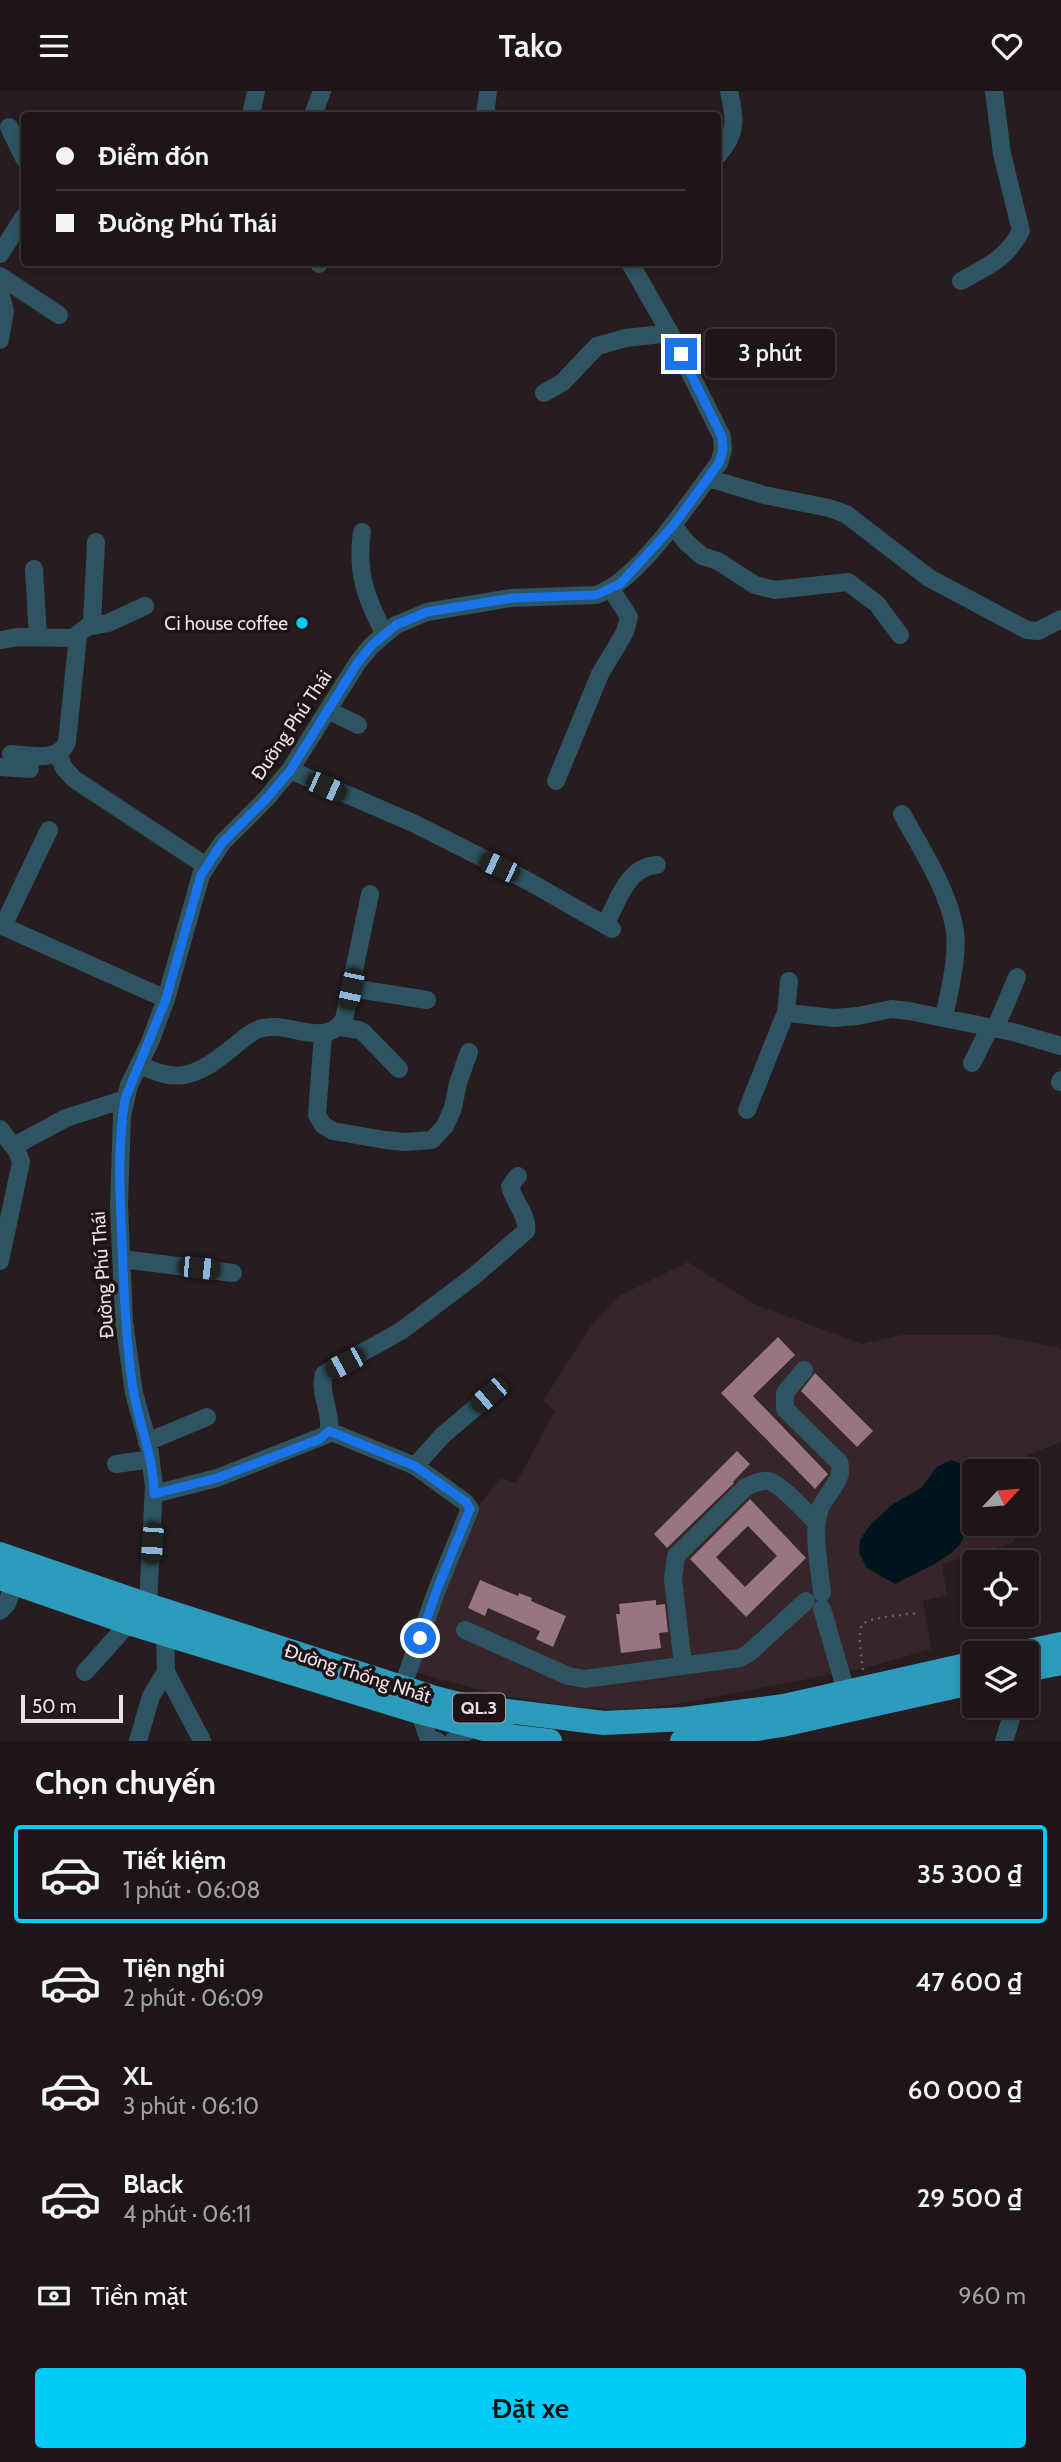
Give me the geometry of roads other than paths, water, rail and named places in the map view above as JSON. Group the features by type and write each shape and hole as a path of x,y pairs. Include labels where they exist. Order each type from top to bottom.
{"highway":[{"name":"Đường Thống Nhất","path":"0,1554 146,1623 467,1706 604,1723 733,1713 784,1706 962,1666"},
{"name":"Đường Thống Nhất","path":"7,1581 419,1712 472,1734 550,1741"},
{"path":"1039,1649 1061,1644"},
{"path":"1039,1668 1061,1663"},
{"path":"689,1741 782,1725 962,1685"}],"street":[{"path":"252,112 256,91"},
{"path":"314,112 322,91"},
{"path":"485,112 488,91"},
{"path":"721,151 727,144 735,122 729,91"},
{"path":"961,281 999,261 1012,248 1021,231 1002,154 993,91"},
{"path":"9,127 21,152"},
{"path":"0,254 21,226"},
{"path":"556,781 600,674 625,632 628,617 625,607 611,589 620,584 673,526 719,463 723,450 722,437 670,333 632,266"},
{"path":"0,276 59,315"},
{"path":"0,292 5,311 0,340"},
{"path":"544,393 563,382 597,346 626,338 670,333"},
{"path":"708,478 764,495 846,514 929,578 1027,629 1038,631 1061,619"},
{"path":"673,526 686,542 702,555 718,561 755,585 775,590 848,582 877,604 900,635"},
{"path":"362,531 359,555 362,577 370,606 384,633"},
{"path":"5,761 53,756 58,754 67,742 83,631 93,619 96,542"},
{"path":"34,569 38,637"},
{"name":"Đường Phú Thái","path":"166,1672 146,1623 154,1494 149,1450 134,1393 124,1321 118,1205 125,1099 166,999 194,895 206,866 222,843 290,771 358,662 384,633 408,619 448,608 512,598 596,595 611,589"},
{"path":"0,640 67,638 145,606"},
{"path":"328,709 358,725"},
{"path":"58,754 64,768 74,779 206,866"},
{"path":"5,761 30,769"},
{"path":"290,771 346,797 413,823 537,886 609,927 630,878 651,866 657,866"},
{"path":"902,814 923,850 943,896 955,933 954,959 944,1018"},
{"path":"49,830 1,926 166,999"},
{"path":"370,894 344,1019 332,1031 317,1115 320,1121 333,1131 384,1140 426,1142 436,1137 445,1126 469,1052"},
{"path":"972,1063 1017,977"},
{"path":"747,1109 786,1014 789,981"},
{"path":"351,989 427,1000"},
{"path":"786,1014 808,1008 846,1017 891,1009 944,1018 1061,1046"},
{"path":"140,1064 156,1073 179,1076 199,1072 259,1029 278,1028 359,1030 399,1069"},
{"path":"14,1146 66,1118 125,1099"},
{"path":"0,1129 14,1146 21,1162 0,1261"},
{"path":"154,1494 240,1470 320,1439 329,1431 330,1426 322,1392 324,1374 377,1345 419,1317 526,1231 528,1214 512,1195 510,1186 518,1176"},
{"path":"122,1259 233,1273"},
{"path":"804,1370 785,1393 785,1409 833,1456 841,1468 839,1478 819,1510 817,1601 855,1689"},
{"path":"415,1466 437,1440 489,1395"},
{"path":"116,1464 149,1450 207,1417"},
{"path":"329,1431 415,1466 466,1502 470,1509 438,1587 402,1688"},
{"path":"683,1665 673,1579 676,1556 746,1487 755,1483 766,1481 776,1484 817,1523"},
{"path":"0,1611 7,1605 7,1581"},
{"path":"465,1630 568,1676 585,1679 740,1657 817,1601"},
{"path":"85,1672 146,1623"},
{"path":"138,1741 151,1696 166,1672"},
{"path":"166,1672 202,1741"},
{"path":"419,1712 429,1739 437,1741"},
{"path":"1004,1741 1011,1718"},
{"path":"453,1741 472,1734"}],"water":[{"path":"951,1460 962,1465 963,1538 953,1552 895,1584 867,1568 859,1553 860,1540 870,1525 893,1504 921,1488 937,1467"}],"place":[{"name":"Ci house coffee","path":"302,623"}]}
